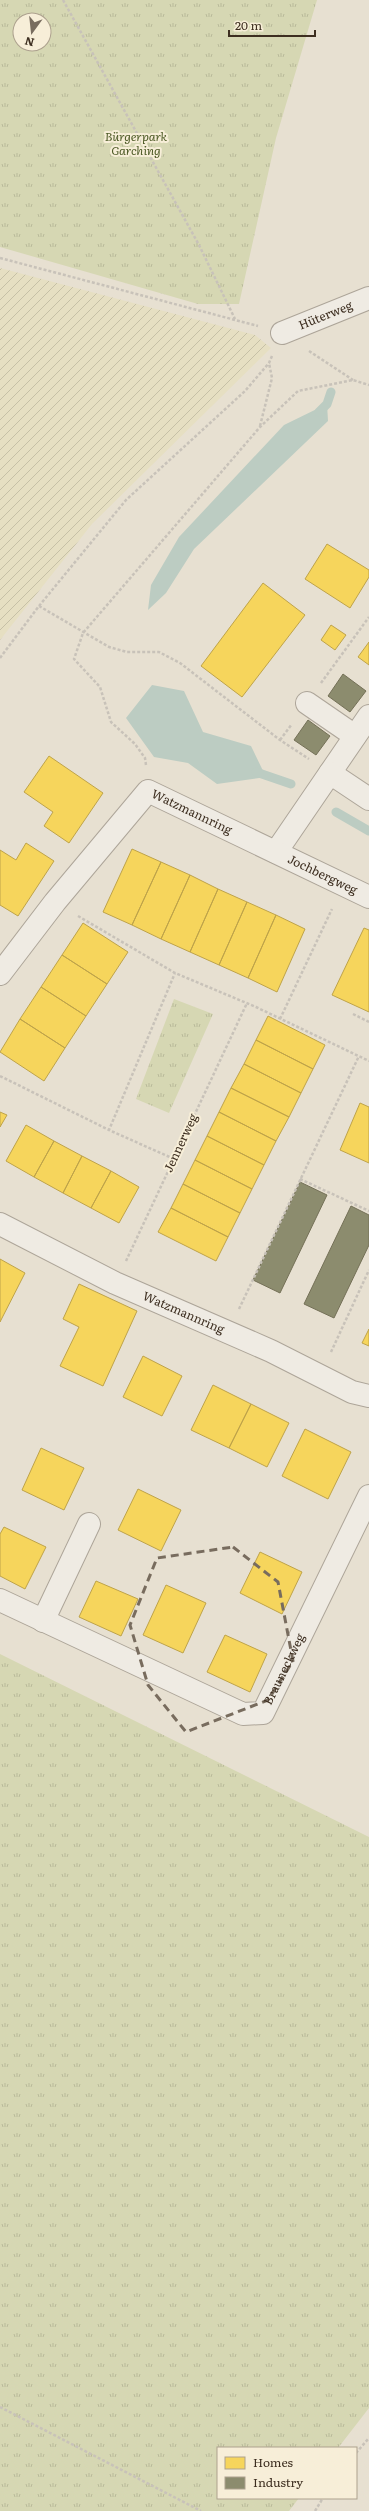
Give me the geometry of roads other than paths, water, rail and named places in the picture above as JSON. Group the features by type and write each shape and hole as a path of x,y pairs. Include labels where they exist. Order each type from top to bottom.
{"street":[{"name":"Hüterweg","path":"282,333 369,298"},
{"path":"307,702 355,736"},
{"path":"276,852 369,716"},
{"path":"330,773 369,799"},
{"name":"Watzmannring","path":"0,974 55,902 148,791 276,852"},
{"name":"Jochbergweg","path":"276,852 369,897"},
{"name":"Watzmannring","path":"0,1224 115,1283 228,1332 352,1392 369,1396"},
{"name":"Brauneckweg","path":"0,1600 243,1714 263,1713 369,1496"},
{"path":"43,1621 89,1524"}],"waterway":[{"path":"319,412 327,404 331,392"},
{"path":"256,772 291,784"},
{"path":"336,812 369,831"}],"park label":[{"name":"Bürgerpark Garching","path":"136,144"}]}
